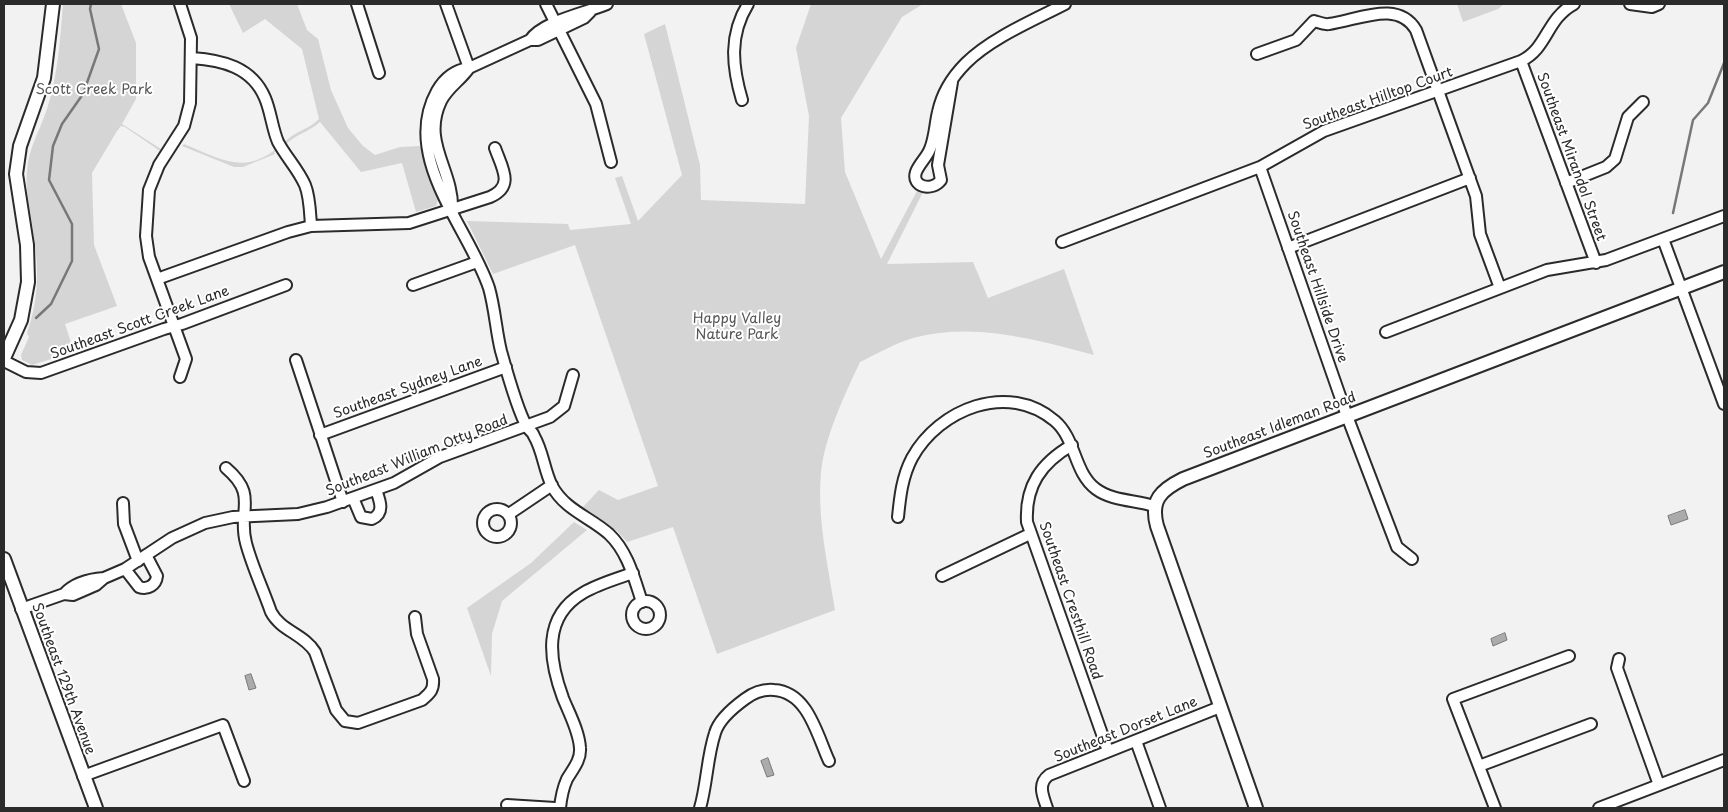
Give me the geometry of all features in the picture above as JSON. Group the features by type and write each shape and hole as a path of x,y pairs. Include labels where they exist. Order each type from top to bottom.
{"main road":[{"path":"4,359 21,320 28,282 27,245 16,174 20,146 44,78 53,4"},
{"name":"Southeast Idleman Road","path":"1154,506 1166,490 1183,479 1724,272"},
{"path":"1154,506 1155,520 1161,540 1256,808"},
{"name":"Southeast 129th Avenue","path":"4,559 96,808"}],"street":[{"path":"180,4 189,27 192,58 188,114 184,126 159,165 147,201 147,246 186,359 180,377"},
{"path":"357,4 379,73"},
{"path":"446,4 469,68"},
{"path":"546,4 596,104 611,162"},
{"name":"Southeast William Otty Road","path":"21,609 64,594 70,587 94,578 104,578 124,569 172,538 193,528 216,520 245,516 303,513 348,500 394,483 440,457 527,426 506,367 491,297 477,262 462,236 452,210 453,196 436,146 434,123 447,92 469,68 530,40 534,34 557,27 581,12 590,12 607,4"},
{"path":"742,100 735,77 733,50 739,22 748,4"},
{"path":"952,82 938,165 941,180 937,186 930,188 922,186 917,180 917,171 930,148 942,97 952,82 966,64 980,51 1064,4"},
{"name":"Southeast Hilltop Court","path":"1062,242 1260,167 1324,131 1521,61 1535,51 1559,14 1574,4"},
{"path":"1630,4 1652,7 1659,4"},
{"path":"1257,54 1296,40 1314,20 1327,25 1379,8 1393,6 1405,12 1413,23 1470,178 1477,202 1480,234 1500,288"},
{"path":"192,58 212,59 226,63 250,76 259,87 270,114 274,132 306,186 311,226"},
{"name":"Southeast Mirandol Street","path":"1521,61 1596,263"},
{"path":"1566,183 1606,167 1615,159 1628,117 1643,102"},
{"path":"157,279 288,232 311,226 392,225 425,219 502,191 505,178 495,148"},
{"name":"Southeast Hillside Drive","path":"1260,167 1347,416 1397,547 1412,559"},
{"path":"1288,248 1470,178"},
{"path":"1386,332 1558,267 1596,263 1724,216"},
{"path":"1664,238 1724,404"},
{"path":"413,285 477,262"},
{"name":"Southeast Scott Creek Lane","path":"4,359 26,372 41,373 286,285"},
{"path":"296,360 320,435 348,500 361,517 372,520 378,515 381,508 376,490"},
{"name":"Southeast Sydney Lane","path":"320,435 506,367"},
{"path":"573,375 564,406 550,417 527,426 534,435 552,485 571,509 608,534 627,557 642,602"},
{"path":"898,517 900,495 907,470 919,447 937,427 968,409 1003,402 1028,406 1040,411 1055,422 1063,430 1072,445 1084,475 1095,488 1109,496 1154,506"},
{"name":"Southeast Cresthill Road","path":"1072,445 1047,463 1032,484 1026,510 1030,534 1108,751"},
{"path":"226,468 242,485 246,504 246,543 271,612 278,622 310,643 336,710 345,721 358,723 422,700 430,693 434,687 433,679 417,634 415,617"},
{"path":"509,514 552,485"},
{"path":"123,503 124,524 142,558 156,572 156,580 154,584 146,588 139,587 124,569"},
{"path":"942,576 1030,534"},
{"path":"560,808 564,788 577,763 580,748 552,667 551,647 556,626 575,598 592,588 633,573"},
{"path":"1495,808 1454,699 1569,656"},
{"path":"1619,659 1617,668 1659,785"},
{"path":"700,808 715,731 739,703 758,692 779,690 795,697 809,716 828,761"},
{"name":"Southeast Dorset Lane","path":"1047,808 1041,785 1044,779 1108,751 1220,707"},
{"path":"1479,766 1591,724"},
{"path":"83,776 224,725 244,781"},
{"path":"1136,741 1160,808"},
{"path":"1599,808 1724,760"},
{"path":"1627,798 1631,808"},
{"path":"507,805 555,808"}],"green space":[{"name":"Scott Creek Park","path":"63,4 121,4 136,43 136,99 122,124 161,149 160,151 125,127 121,126 117,131 92,173 94,245 117,306 65,324 74,352 32,365 22,360 21,355 29,337 27,333 34,306 37,279 36,252 27,191 27,171 30,155 47,109 54,83"},
{"path":"229,4 297,4 307,30 318,39 331,90 348,128 363,146 375,155 400,147 420,146 438,200 436,206 416,212 402,163 361,172 320,122 274,152 275,154 243,167 234,167 182,146 184,144 226,161 249,162 273,151 319,119 302,49 265,19 243,33"},
{"name":"Happy Valley Nature Park","path":"811,4 923,4 902,17 841,118 845,172 881,259 918,189 923,192 887,264 973,262 988,298 1064,269 1094,355 1004,334 959,332 936,333 906,340 860,362 826,445 821,473 822,525 835,610 717,654 673,527 627,542 618,532 583,507 599,490 618,500 658,486 575,245 493,274 467,221 568,224 570,230 631,224 615,178 622,176 638,221 682,175 644,34 665,24 700,165 701,200 805,204 809,116 796,48"},
{"path":"1457,4 1504,4 1498,9 1463,22"},
{"path":"574,522 587,530 502,601 492,634 491,676 467,608 531,563"}],"shaded area":[{"path":"1685,510 1688,519 1671,525 1668,516"},
{"path":"1505,633 1507,640 1493,646 1491,639"},
{"path":"251,674 256,688 249,690 245,676"},
{"path":"768,758 774,775 767,777 761,761"}],"waterway":[{"path":"36,318 51,304 72,261 72,224 49,180 53,146 62,124 83,94 99,49 90,9 91,4"},
{"path":"1673,213 1693,120 1708,103 1724,63"}]}
